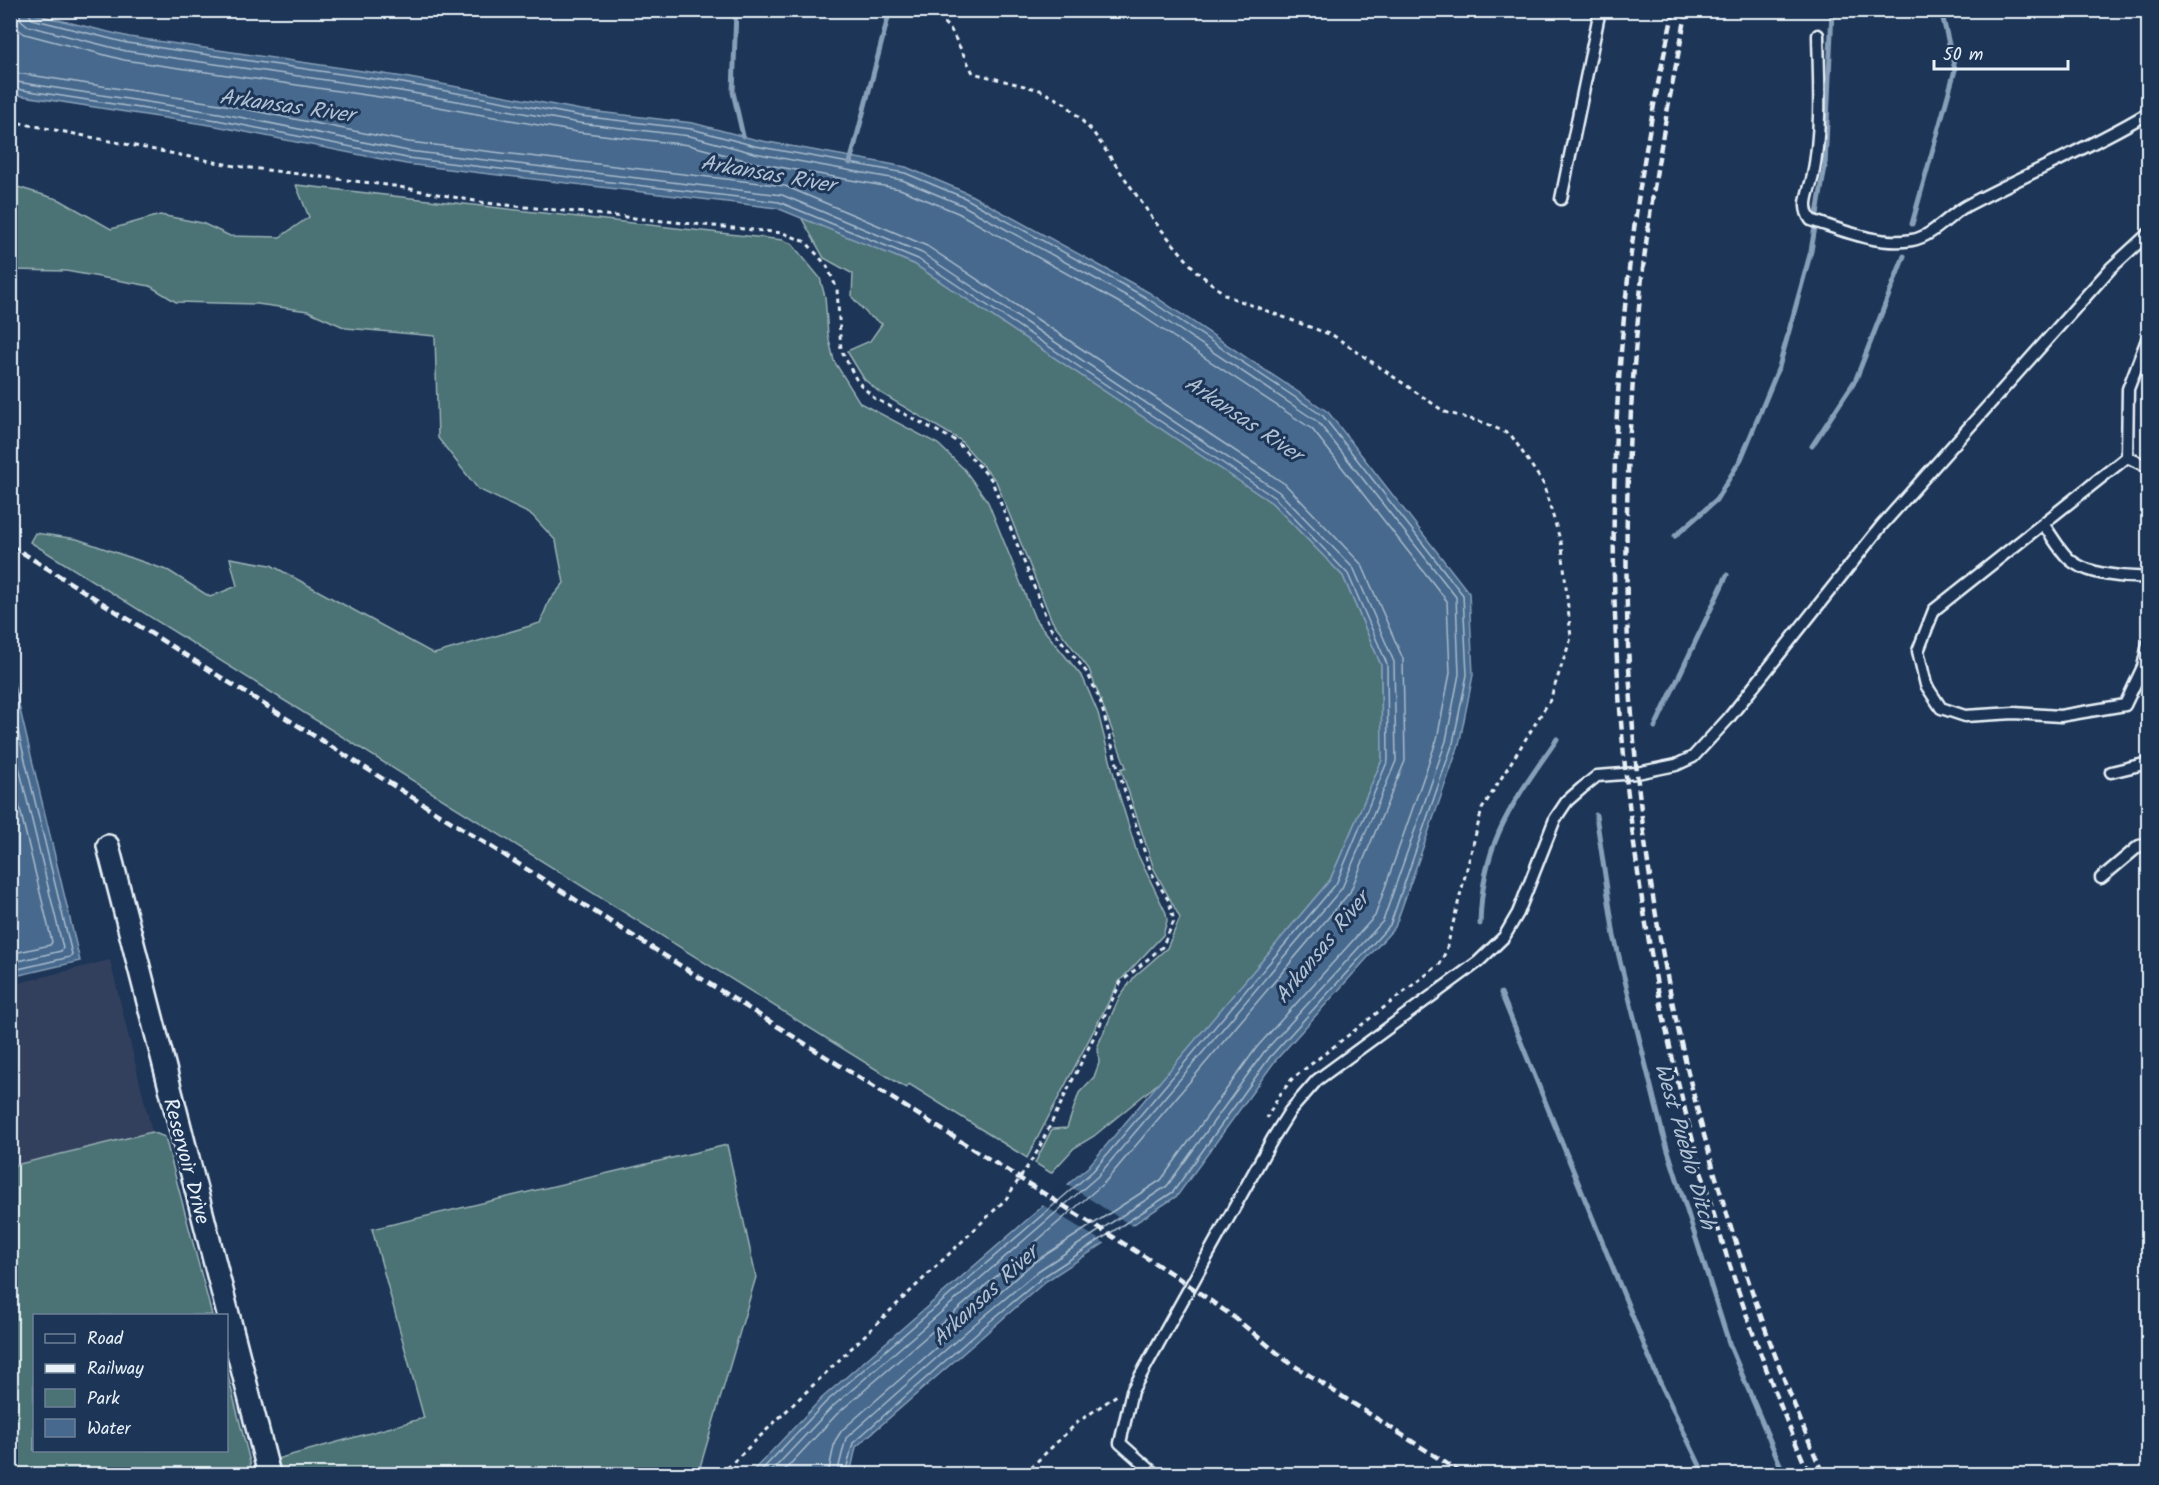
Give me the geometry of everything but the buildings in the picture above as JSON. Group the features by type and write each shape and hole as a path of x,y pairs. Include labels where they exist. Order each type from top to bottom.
{"street":[{"name":"Reservoir Drive","path":"108,846 228,1314"},
{"name":"Reservoir Drive","path":"228,1314 269,1474"}],"lane":[{"path":"1561,199 1600,10"},
{"path":"1818,35 1819,127 1813,176 1806,199 1807,214 1811,220 1859,236 1895,242 1914,240 1931,232 1964,207 2110,135 2148,113"},
{"path":"1155,1474 1120,1443 1132,1391 1290,1111 1317,1080 1478,962 1504,937 1518,914 1555,819 1567,801 1597,776 1637,773 1676,765 1693,757 1728,719 1882,525 2111,268 2148,234"},
{"path":"2127,458 2128,389 2148,337"},
{"path":"2127,458 2148,467"},
{"path":"2127,458 1934,610 1918,651 1926,685 1941,708 1965,716 2014,713 2060,716 2125,705 2143,667 2148,644"},
{"path":"2043,524 2069,559 2093,571 2125,578 2148,577"},
{"path":"2111,772 2148,763"},
{"path":"2101,878 2139,846 2148,844"}],"path":[{"path":"931,10 951,30 973,73 1040,90 1066,104 1093,132 1155,222 1196,271 1227,296 1334,336 1445,412 1485,423 1511,435 1543,483 1562,546 1570,638 1550,700 1482,809 1446,951"},
{"path":"10,122 235,166 394,186 486,203 783,233 806,242 826,266 837,289 841,350 857,381 874,398 956,441 991,479 1050,627 1088,674 1100,700 1121,779 1151,872 1169,901 1174,921 1162,947 1121,982 1037,1152 1006,1199 721,1474"}],"shaded area":[{"path":"110,960 152,1132 11,1166 11,985"}],"green space":[{"path":"11,185 60,200 111,229 160,215 202,223 230,236 280,237 309,217 296,185 783,240 792,244 820,278 834,361 860,403 938,444 964,469 988,502 1035,619 1083,678 1098,713 1137,853 1166,913 1167,921 1163,935 1119,982 1027,1158 909,1084 906,1088 30,542 35,533 77,539 169,571 210,597 237,586 230,558 271,565 434,654 540,623 549,601 564,583 556,541 532,515 478,489 438,438 435,336 346,328 308,311 257,304 176,302 150,286 66,271 11,270"},
{"path":"801,217 914,264 1272,503 1343,576 1381,665 1382,760 1330,880 1161,1081 1094,1136 1074,1148 1051,1173 1035,1163 1052,1129 1067,1128 1079,1093 1094,1077 1099,1063 1098,1045 1120,996 1135,976 1167,948 1180,918 1154,869 1121,769 1126,767 1089,669 1052,621 996,481 960,440 879,392 864,379 847,351 870,341 882,324 868,315 852,297 853,274 824,258"},
{"path":"152,1132 165,1137 212,1314 33,1314 33,1452 228,1452 228,1376 253,1474 11,1474 11,1166"},
{"path":"727,1145 756,1277 698,1474 277,1474 273,1460 424,1418 372,1229"}],"water":[{"name":"Arkansas River","path":"10,11 22,11 129,37 404,77 581,110 693,123 757,140 906,167 967,193 1148,292 1328,412 1469,593 1473,675 1459,745 1395,927 1275,1061 1177,1196 1046,1281 856,1447 850,1474 750,1474 822,1398 1088,1167 1330,880 1382,760 1381,665 1343,576 1272,503 914,264 777,208 406,164 216,126 11,94"},
{"path":"11,672 80,961 10,977"}],"pier":[{"path":"1065,1183 1135,1228 1108,1245 1041,1204"}],"waterway":[{"path":"736,10 733,92 743,136"},
{"path":"850,163 890,10"},
{"path":"1675,536 1716,500 1741,459 1779,367 1811,251 1825,166 1832,10"},
{"name":"West Pueblo Ditch","path":"1912,224 1955,70 1941,10"},
{"name":"West Pueblo Ditch","path":"1812,446 1856,379 1904,256"},
{"name":"West Pueblo Ditch","path":"1655,727 1727,575"},
{"path":"1480,924 1482,895 1493,846 1513,804 1557,739"},
{"name":"West Pueblo Ditch","path":"1596,815 1614,936 1663,1135 1730,1346 1784,1474"},
{"path":"1501,993 1656,1374 1704,1474"}],"railway":[{"path":"1674,10 1639,195 1619,381 1614,567 1624,753 1648,938 1688,1120 1741,1299 1809,1474"},
{"path":"1687,10 1667,110 1651,210 1642,277 1632,400 1628,463 1627,587 1628,649 1637,773 1648,863 1663,953 1681,1043 1703,1131 1728,1218 1757,1305 1788,1390 1823,1474"},
{"path":"10,545 1177,1277 1235,1318 1287,1361 1463,1474"}]}
